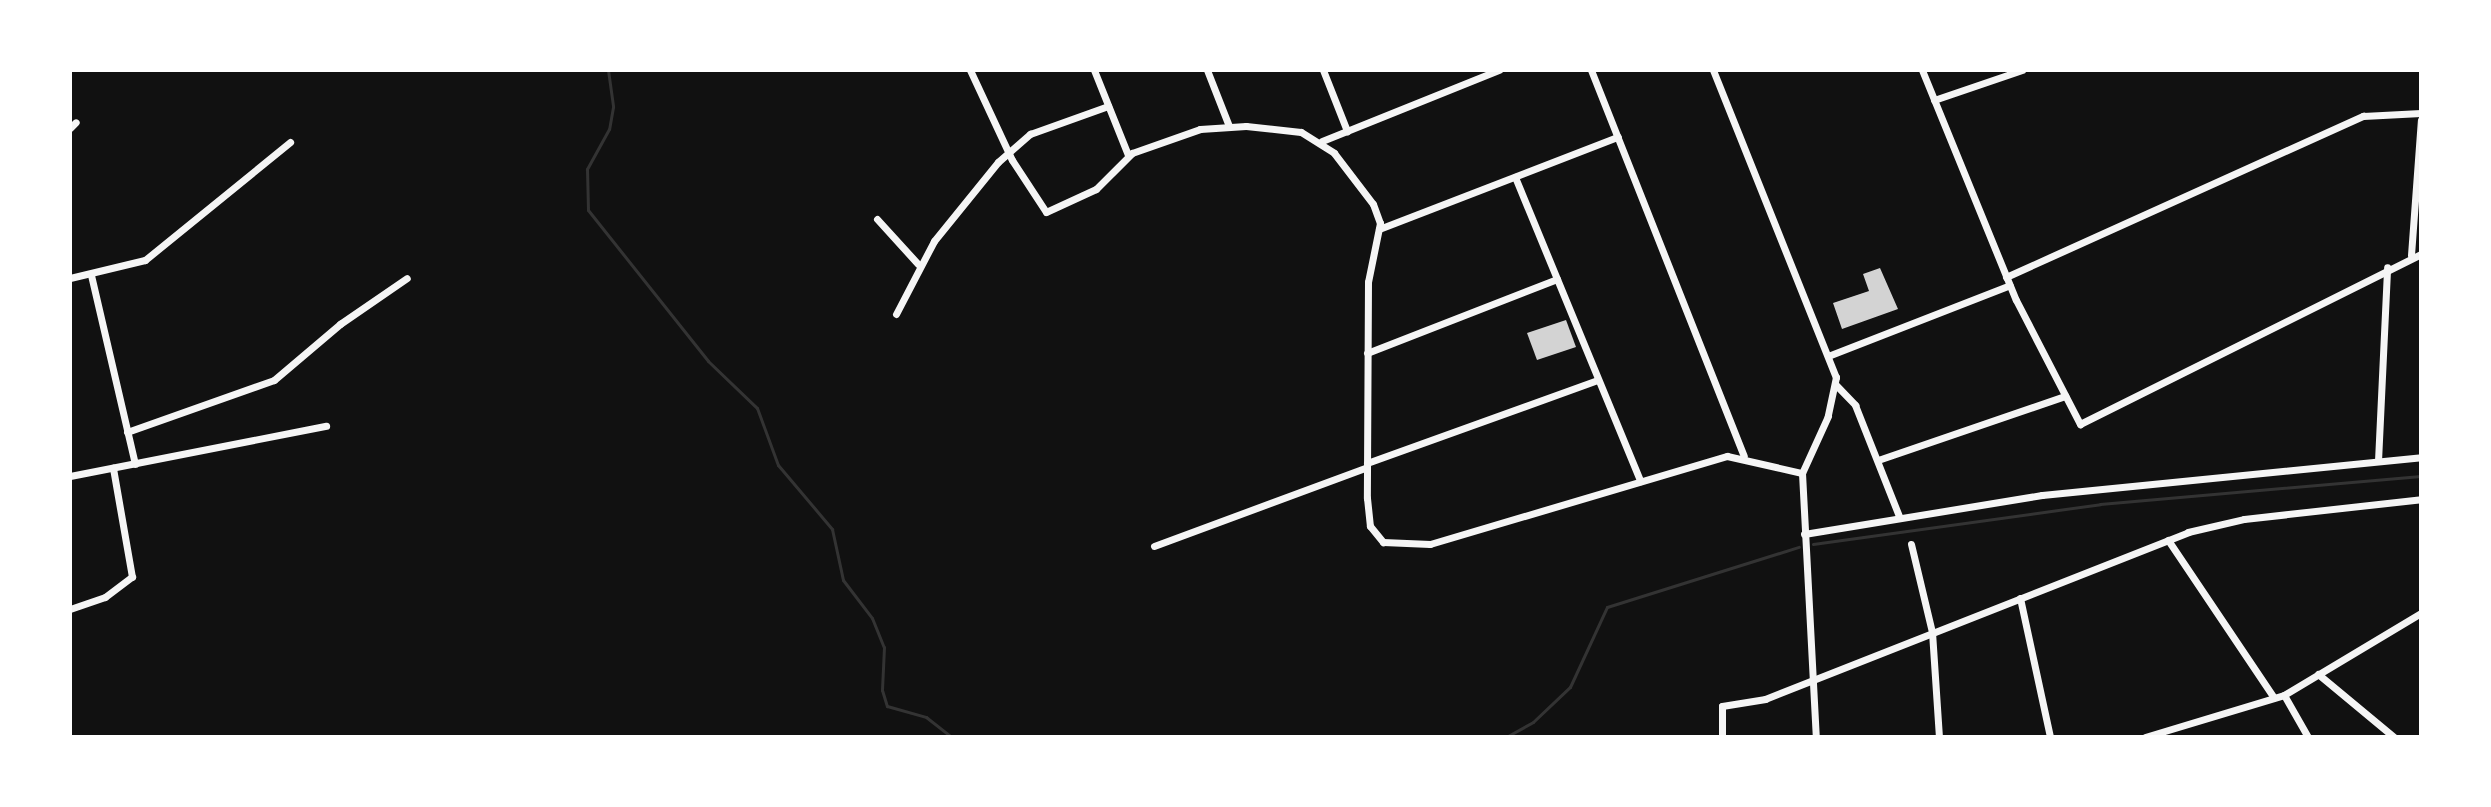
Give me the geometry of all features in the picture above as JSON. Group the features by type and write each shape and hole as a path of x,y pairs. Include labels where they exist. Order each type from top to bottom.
{"street":[{"path":"970,70 1008,152 1046,212 1096,189 1128,155 1191,131 1229,126 1278,128 1322,141 1373,204 1379,229 1369,272 1367,465 1373,533 1383,542 1401,547 1449,539 1717,458 1744,456 1802,473"},
{"path":"1094,70 1128,155"},
{"path":"1208,70 1229,126"},
{"path":"1323,70 1347,131"},
{"path":"1322,141 1499,70"},
{"path":"1591,70 1744,456"},
{"path":"1713,70 1828,356 1836,385 1851,399 1899,516"},
{"path":"1922,70 2008,281 2080,424 2411,255 2421,254"},
{"path":"1934,100 2022,70"},
{"path":"896,314 918,264 955,211 1008,152 1030,134 1108,106"},
{"path":"1828,356 2008,281 2363,116 2421,113"},
{"path":"2411,255 2421,120"},
{"path":"1379,229 1618,137"},
{"path":"70,278 145,260 290,142"},
{"path":"1515,177 1640,481"},
{"path":"877,219 918,264"},
{"path":"2378,461 2387,267"},
{"path":"91,275 135,464"},
{"path":"127,432 274,380 340,324 407,278"},
{"path":"1367,353 1557,279"},
{"path":"1154,546 1598,380"},
{"path":"1816,737 1802,473 1836,385"},
{"path":"1878,460 2065,396"},
{"path":"70,476 326,426"},
{"path":"1804,534 1899,516 2042,495 2421,457"},
{"path":"70,609 105,597 132,577 113,468"},
{"path":"1722,737 1722,706 1765,699 2168,540 2244,519 2421,499"},
{"path":"2168,540 2274,698"},
{"path":"1911,544 1932,632 1939,737"},
{"path":"2020,598 2050,737"},
{"path":"2145,737 2284,695 2421,613"},
{"path":"2318,674 2394,737"},
{"path":"2284,695 2308,737"}],"building":[{"path":"1880,268 1898,309 1842,329 1833,303 1869,291 1863,274"},
{"path":"1566,320 1576,347 1537,360 1527,333"}],"waterway":[{"path":"608,70 613,107 609,129 587,169 588,210 708,361 757,408 778,465 832,529 843,580 872,618 884,647 882,690 887,706 926,717 952,737"},
{"path":"1813,544 2100,504 2421,476"},
{"path":"1506,737 1533,722 1570,687 1607,607 1799,547"}]}
